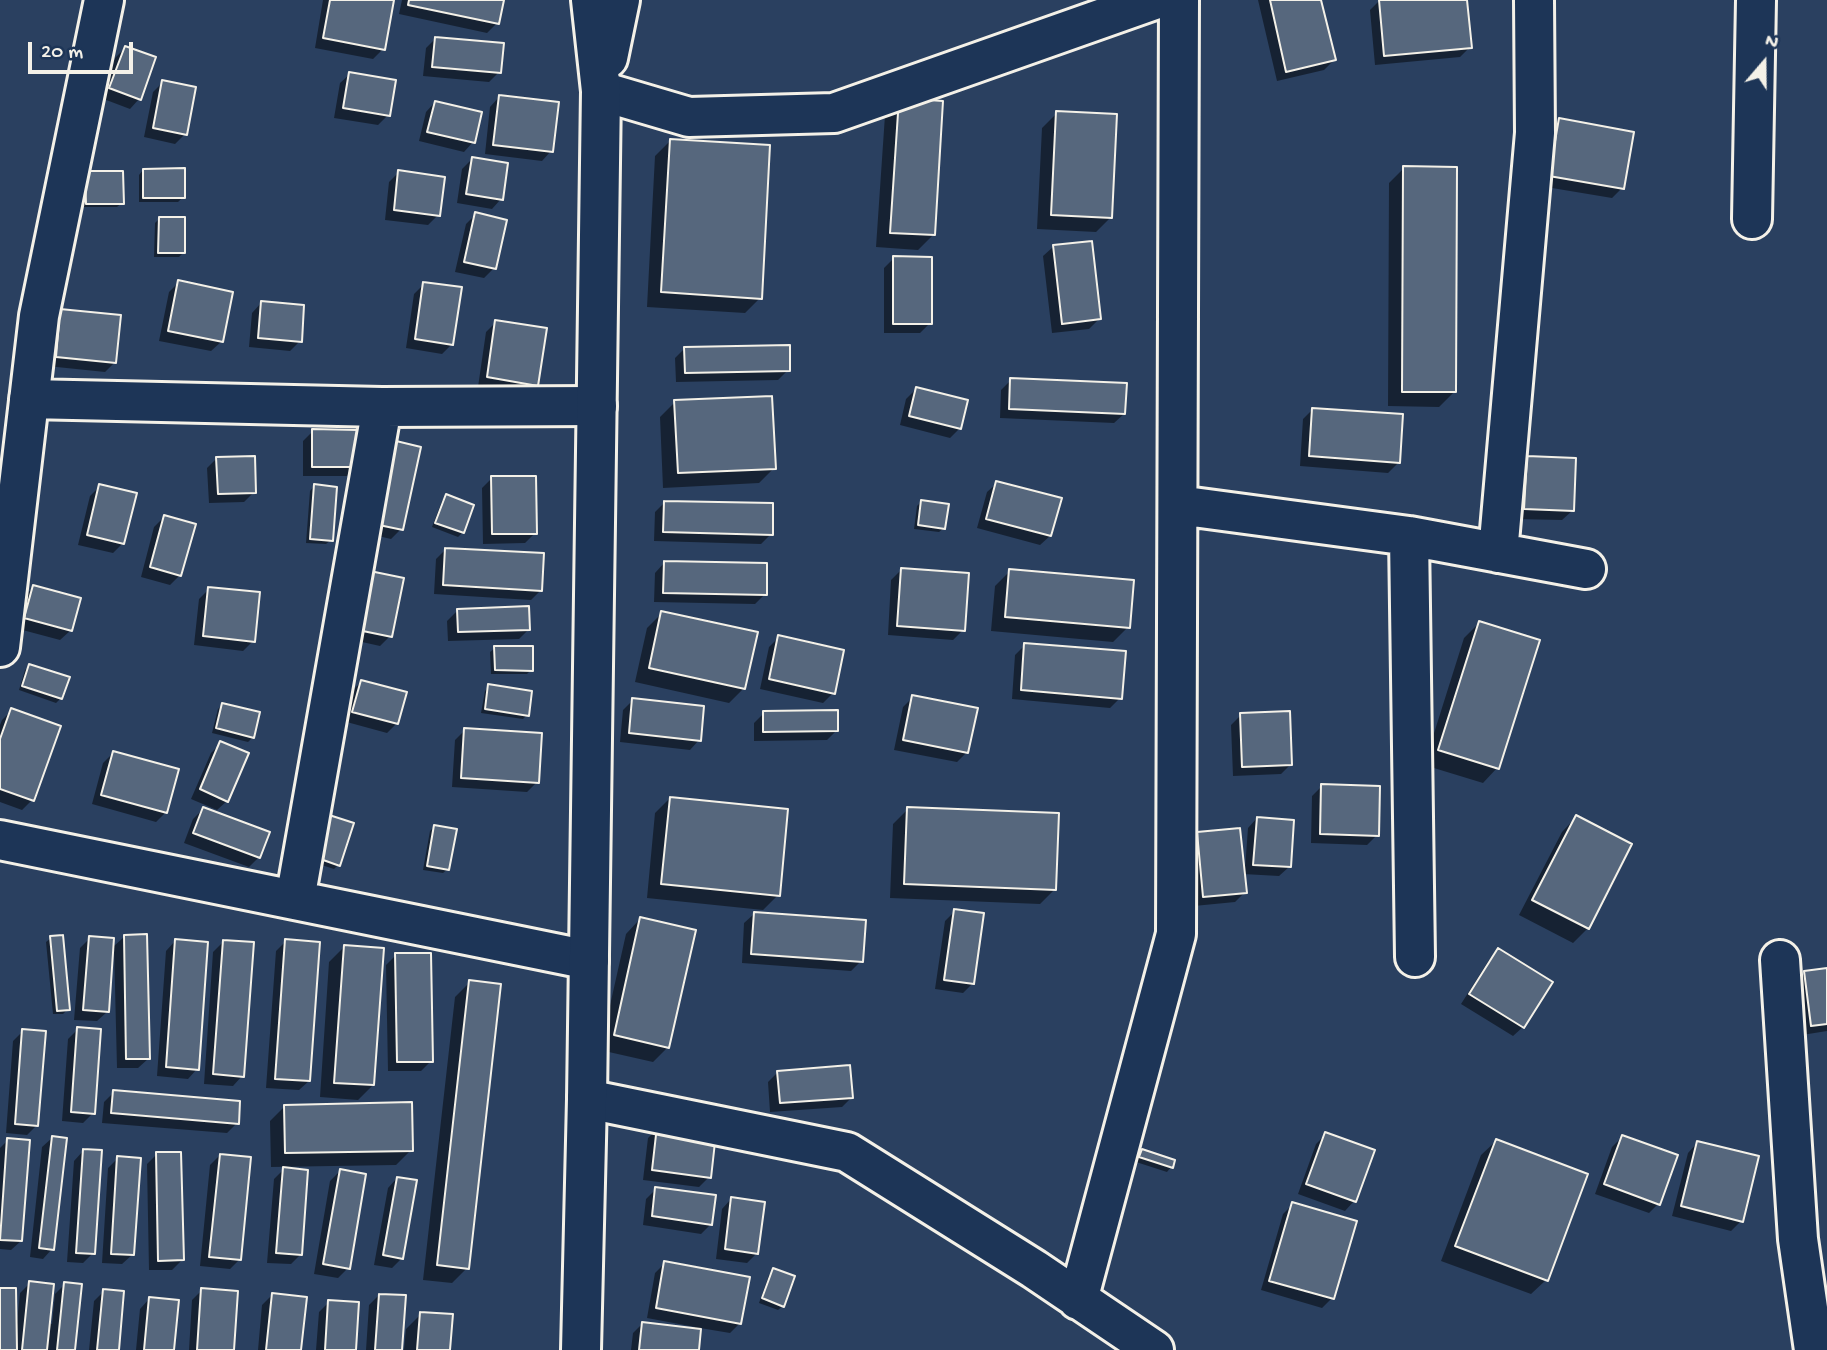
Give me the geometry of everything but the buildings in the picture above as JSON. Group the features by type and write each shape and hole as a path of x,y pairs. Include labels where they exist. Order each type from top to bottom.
{"main road":[{"path":"0,647 39,316 104,0"},
{"path":"581,1350 601,91 591,0"},
{"path":"601,91 620,0"},
{"path":"601,91 689,117 834,113 1154,0"},
{"path":"1078,1300 1176,934 1179,0"},
{"path":"1498,553 1535,133 1534,0"},
{"path":"1752,219 1756,0"},
{"path":"29,399 382,407 597,406"},
{"path":"295,900 382,407"},
{"path":"1178,505 1409,536 1586,569"},
{"path":"1409,536 1415,957"},
{"path":"0,840 589,960"},
{"path":"1780,960 1798,1239 1814,1350"},
{"path":"587,1099 847,1152 1034,1269 1154,1350"}]}
